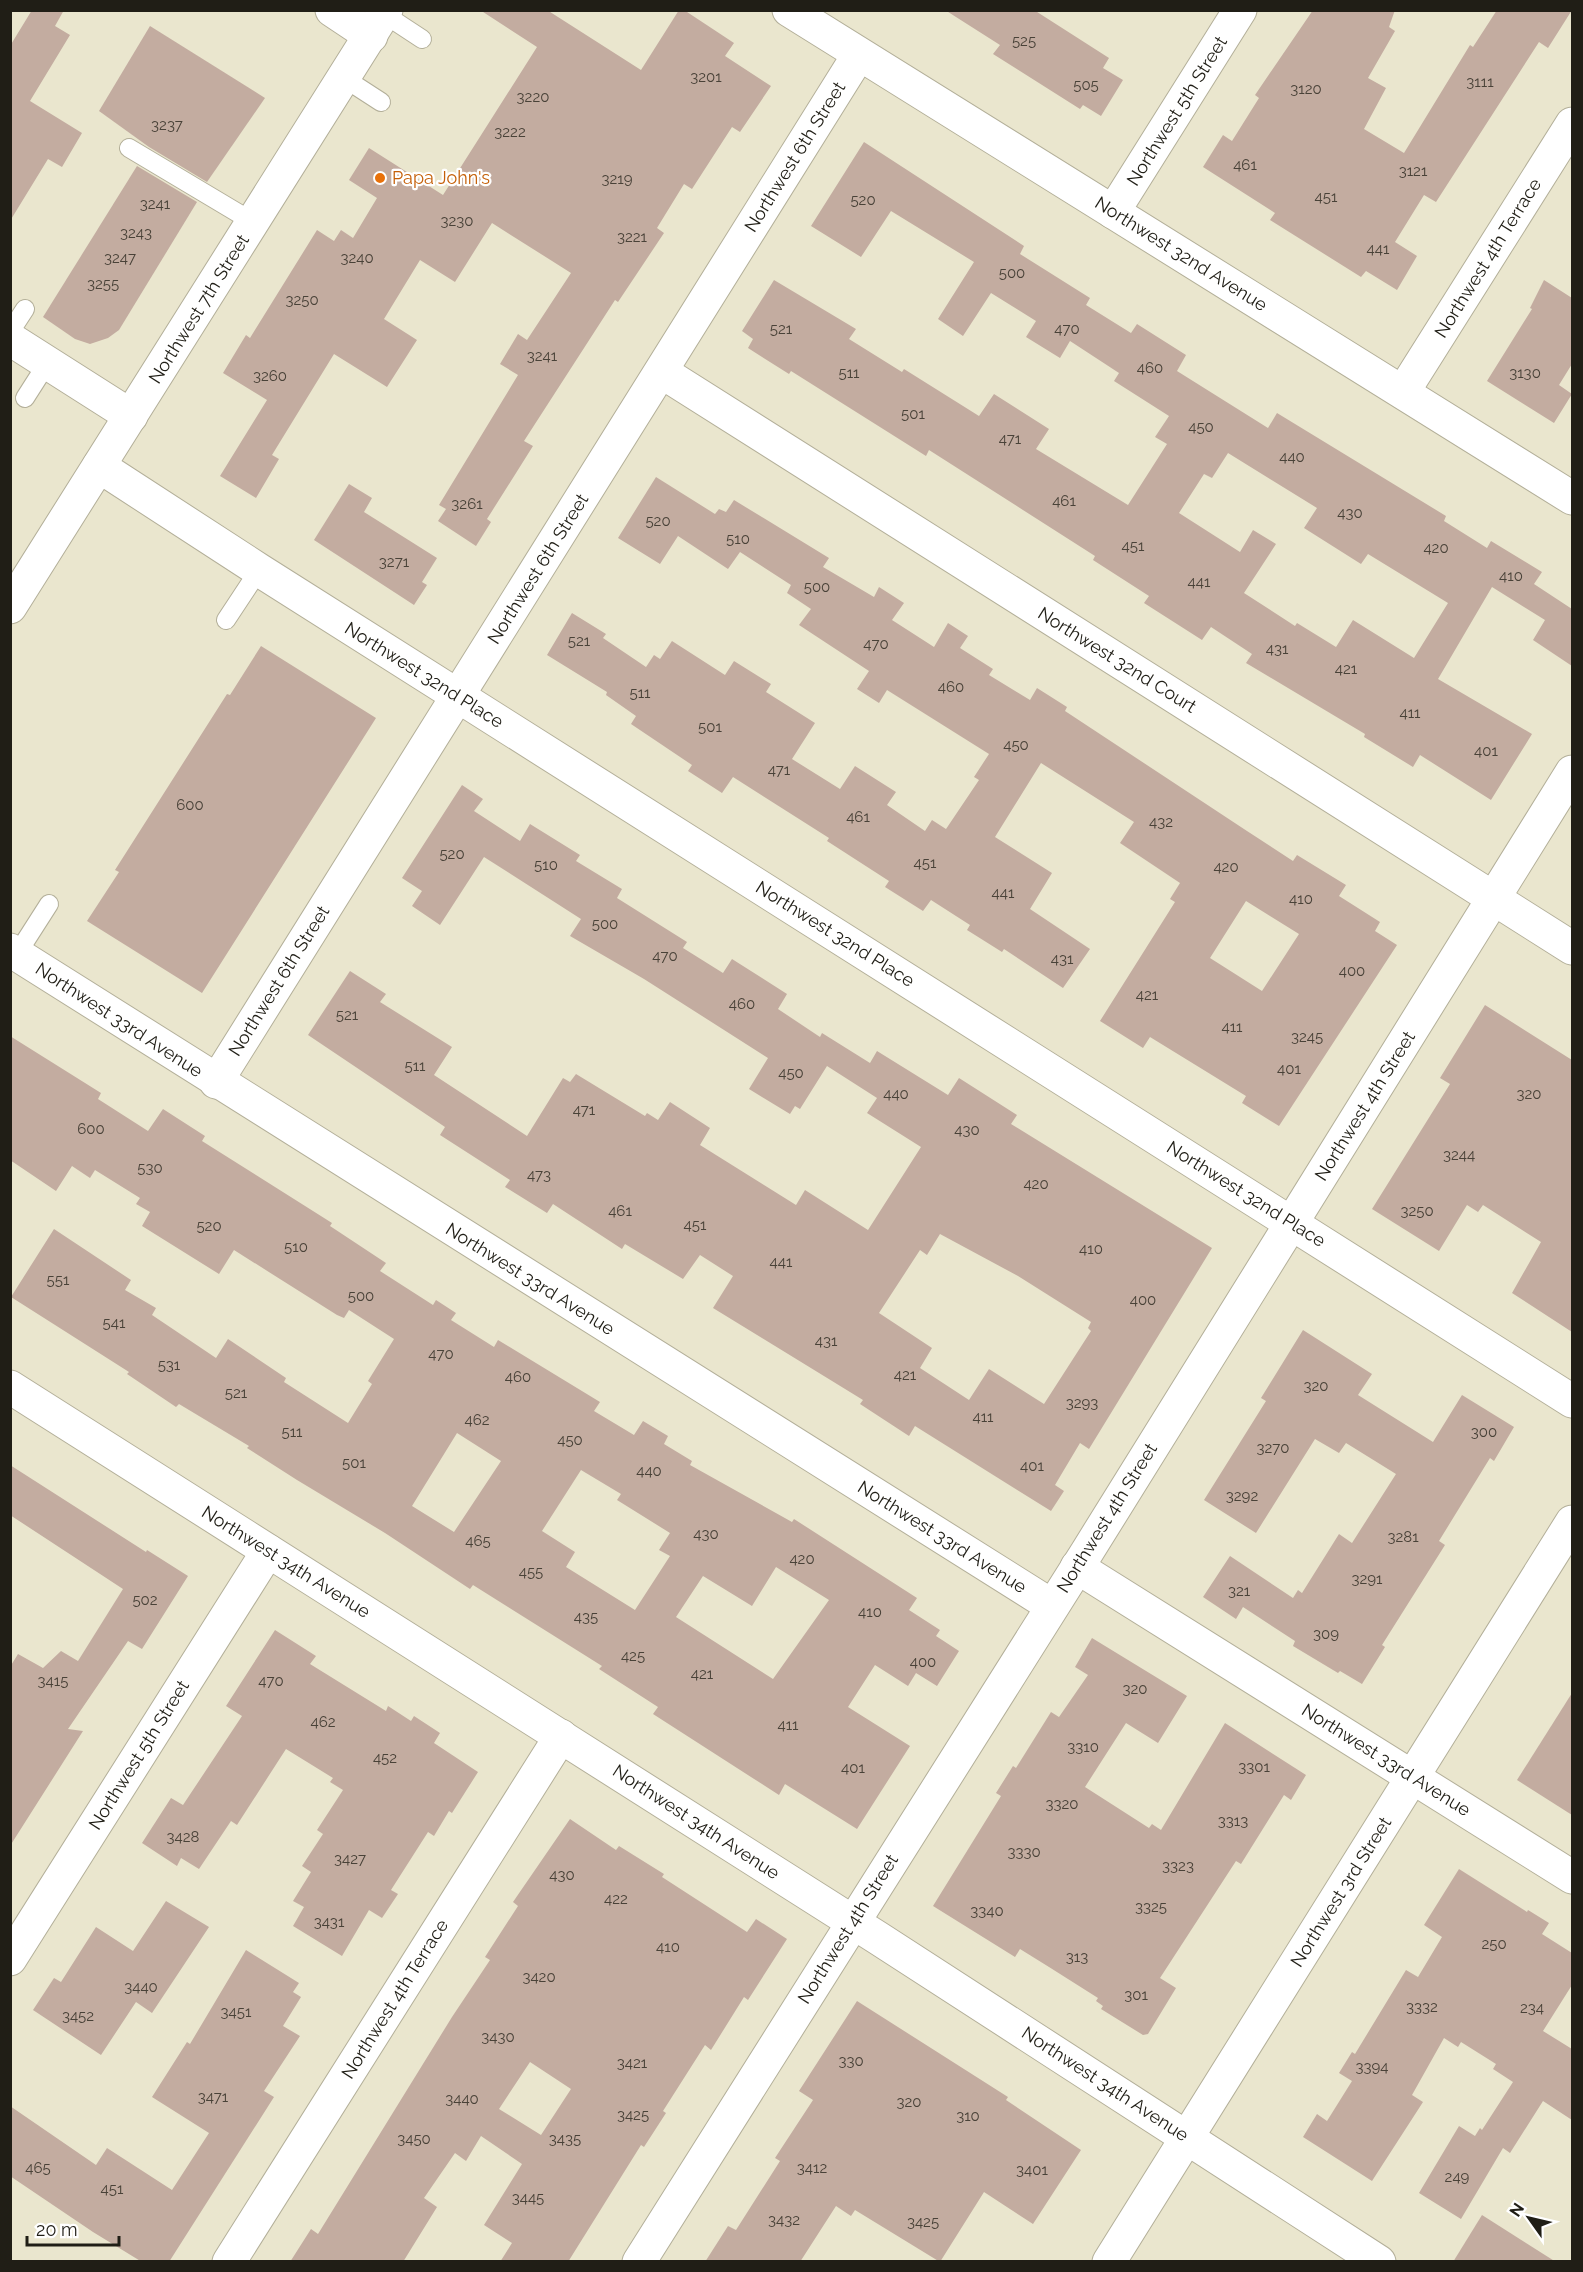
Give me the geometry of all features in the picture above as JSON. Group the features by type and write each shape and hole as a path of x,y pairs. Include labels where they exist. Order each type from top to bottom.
{"street":[{"path":"332,10 380,20"},
{"name":"Northwest 32nd Avenue","path":"789,10 823,20 858,56 1572,498"},
{"name":"Northwest 5th Street","path":"1113,212 1240,10"},
{"name":"Northwest 7th Street","path":"13,598 131,416 380,20"},
{"name":"Northwest 6th Street","path":"216,1082 663,372 858,56"},
{"name":"Northwest 4th Terrace","path":"1403,392 1572,124"},
{"path":"10,339 131,416"},
{"name":"Northwest 32nd Court","path":"663,372 1572,948"},
{"name":"Northwest 32nd Place","path":"99,466 259,570 1572,1401"},
{"name":"Northwest 4th Street","path":"639,2262 1077,1567 1572,772"},
{"name":"Northwest 33rd Avenue","path":"14,952 216,1082 1052,1606"},
{"name":"Northwest 34th Avenue","path":"10,1387 561,1736 1188,2137 1379,2262"},
{"name":"Northwest 3rd Street","path":"1109,2262 1572,1522"},
{"name":"Northwest 5th Street","path":"10,1959 268,1551"},
{"name":"Northwest 33rd Avenue","path":"1077,1567 1572,1878"},
{"name":"Northwest 4th Terrace","path":"229,2262 561,1736"}],"lane":[{"path":"380,20 422,39"},
{"path":"344,78 381,102"},
{"path":"129,148 253,222"},
{"path":"10,332 25,309"},
{"path":"25,398 48,362"},
{"path":"226,620 259,570"},
{"path":"14,952 48,904"}],"building":[{"path":"32,10 64,10 55,26 70,35 30,101 82,133 62,167 48,159 10,221 10,46"},
{"path":"480,10 547,10 641,70 679,10 684,10 734,43 725,56 771,86 740,132 732,127 692,189 684,184 657,228 664,233 618,302 615,300 524,441 533,446 487,519 491,522 476,546 438,521 446,509 439,505 518,375 500,364 518,334 527,340 571,273 492,223 455,282 420,260 384,319 417,340 387,387 334,354 272,455 279,459 256,498 220,476 267,400 223,373 246,335 250,338 317,230 334,241 341,230 353,238 377,198 349,180 369,148 443,195 537,47"},
{"path":"945,10 1034,10 1109,58 1103,68 1123,80 1101,116 1083,105 1080,109 993,54 1000,45"},
{"path":"1313,10 1395,10 1389,27 1395,31 1368,78 1386,88 1364,129 1404,153 1470,45 1473,47 1497,10 1572,10 1548,48 1539,42 1436,202 1424,195 1395,242 1417,256 1397,290 1366,271 1361,277 1270,220 1275,213 1203,167 1223,135 1232,141 1259,98 1255,95"},
{"path":"150,26 265,98 207,182 149,147 99,111"},
{"path":"864,142 1024,246 1020,254 1090,298 1086,305 1131,333 1137,324 1186,355 1177,371 1268,428 1277,413 1446,516 1444,521 1487,548 1491,541 1542,572 1534,584 1572,609 1572,666 1533,640 1545,620 1492,587 1438,679 1532,734 1491,800 1420,755 1413,767 1364,737 1365,734 1246,663 1252,654 1211,627 1202,640 1144,603 1149,596 1093,560 1095,556 929,450 926,456 791,371 789,374 748,348 753,339 742,331 774,280 856,329 849,339 902,372 904,369 979,416 994,394 1049,429 1036,449 1128,505 1167,444 1155,437 1169,416 1114,381 1119,373 1070,341 1060,358 1026,337 1036,321 991,293 963,336 938,319 974,262 891,211 861,257 811,226","holes":["1228,453 1317,508 1304,528 1361,564 1368,554 1448,603 1414,658 1353,620 1336,647 1297,623 1295,626 1244,593 1276,544 1253,530 1240,552 1179,513 1204,474 1212,478"]},
{"path":"137,166 197,202 119,330 108,338 90,344 75,339 43,317"},
{"path":"1544,280 1572,298 1572,364 1559,385 1572,394 1554,423 1487,381 1532,309 1530,308"},
{"path":"656,477 715,514 719,509 726,512 734,500 829,558 823,567 874,597 879,587 904,603 892,620 934,647 948,623 968,636 960,648 993,669 989,675 1030,700 1037,688 1067,707 1065,711 1293,861 1297,855 1346,885 1339,896 1380,922 1375,931 1397,945 1279,1126 1242,1103 1246,1096 1150,1037 1143,1048 1100,1021 1175,902 1170,899 1180,883 1120,843 1134,822 1041,763 995,837 1052,873 1030,909 1090,949 1063,988 1004,949 1002,952 967,930 970,925 931,900 923,911 885,887 889,881 827,841 829,838 733,777 722,793 688,771 692,765 631,724 636,716 606,695 607,692 547,655 572,613 606,634 603,638 646,667 654,655 660,659 672,641 725,675 734,661 771,684 766,692 815,723 792,759 840,789 855,766 896,792 887,805 925,831 932,820 946,829 979,780 974,777 989,754 887,690 879,703 857,689 869,671 799,625 811,609 787,593 791,585 740,552 728,569 678,536 660,564 618,538","holes":["1246,901 1299,934 1262,991 1210,958"]},
{"path":"349,484 372,498 364,512 437,558 422,582 427,585 414,605 314,540"},
{"path":"261,646 376,718 202,993 87,921 119,872 115,870 227,694 230,695"},
{"path":"462,785 483,799 474,811 520,841 530,824 580,855 576,861 622,889 617,898 687,942 683,948 723,973 732,959 787,994 778,1009 820,1037 822,1033 870,1063 877,1051 948,1095 959,1078 1017,1115 1011,1124 1212,1248 1089,1449 1080,1443 1055,1485 1064,1491 1051,1511 915,1426 909,1436 860,1404 863,1400 713,1308 733,1276 700,1255 683,1279 625,1244 622,1249 553,1204 547,1213 505,1187 510,1180 440,1135 445,1127 308,1035 350,971 386,994 380,1002 452,1047 434,1075 527,1136 563,1078 570,1082 576,1074 645,1116 647,1113 658,1120 670,1102 710,1128 700,1145 796,1205 805,1190 868,1230 921,1147 867,1113 877,1098 827,1066 800,1109 795,1106 790,1114 749,1089 768,1058 644,979 570,936 581,919 484,857 440,925 412,906 422,891 402,878","holes":["940,1234 1018,1276 1091,1322 1088,1328 1091,1331 1044,1404 989,1369 969,1400 920,1368 932,1348 879,1313 920,1250 927,1255"]},
{"path":"1485,1005 1572,1060 1572,1332 1512,1293 1541,1242 1483,1205 1478,1212 1467,1205 1439,1251 1372,1209 1450,1084 1440,1078"},
{"path":"10,1036 101,1093 98,1099 148,1131 163,1109 205,1136 202,1141 332,1223 330,1226 386,1263 380,1271 433,1305 436,1300 456,1313 451,1320 494,1347 498,1340 600,1402 594,1411 634,1435 643,1421 668,1436 664,1444 692,1461 690,1465 792,1522 794,1519 917,1598 909,1610 940,1630 936,1636 959,1651 937,1686 916,1673 908,1686 875,1665 848,1707 910,1746 857,1829 785,1784 779,1795 653,1714 658,1707 599,1669 602,1666 473,1585 470,1589 385,1533 247,1448 249,1446 179,1404 176,1407 127,1374 129,1372 11,1297 54,1229 131,1280 125,1290 156,1308 152,1315 216,1358 228,1339 286,1378 284,1382 348,1423 372,1384 368,1381 394,1339 349,1310 344,1318 337,1315 234,1250 219,1274 142,1226 150,1212 136,1204 140,1198 95,1170 90,1178 72,1166 56,1191 10,1160","holes":["457,1433 501,1461 454,1532 412,1506","581,1470 621,1494 617,1500 670,1533 659,1550 670,1556 635,1610 566,1567 575,1552 542,1531","776,1567 829,1600 773,1679 676,1617 703,1576 752,1606"]},
{"path":"1303,1330 1372,1374 1358,1395 1433,1442 1462,1395 1514,1427 1494,1461 1490,1458 1439,1541 1445,1545 1382,1645 1385,1647 1362,1684 1340,1671 1338,1673 1293,1646 1295,1641 1243,1607 1236,1619 1203,1597 1230,1556 1293,1598 1298,1590 1302,1593 1339,1534 1352,1543 1396,1474 1346,1443 1339,1453 1315,1439 1256,1533 1204,1500 1266,1401 1261,1398"},
{"path":"10,1465 146,1552 147,1550 188,1576 142,1649 128,1641 68,1729 83,1731 10,1846 10,1667 18,1654 43,1668 61,1651 78,1661 123,1589 10,1515"},
{"path":"275,1630 316,1656 310,1664 386,1711 388,1706 411,1721 414,1716 440,1733 434,1743 478,1772 452,1813 449,1811 434,1836 428,1832 391,1890 398,1894 382,1918 369,1910 342,1956 293,1926 304,1907 293,1901 311,1872 302,1866 323,1834 317,1830 343,1790 330,1782 333,1778 286,1749 237,1825 231,1821 199,1869 181,1858 177,1866 142,1843 171,1798 183,1805 242,1716 226,1706"},
{"path":"1092,1638 1187,1696 1158,1743 1126,1723 1085,1787 1149,1828 1152,1824 1161,1830 1225,1723 1306,1775 1291,1800 1284,1795 1241,1864 1236,1861 1160,1978 1176,1988 1148,2034 1143,2035 1101,2009 1103,2006 1096,2001 1098,1998 1020,1949 1015,1957 933,1906 1001,1796 996,1793 1013,1766 1016,1768 1051,1712 1059,1717 1088,1675 1075,1667"},
{"path":"1572,1693 1572,1815 1517,1780"},
{"path":"570,1819 616,1850 619,1846 664,1874 662,1877 747,1932 756,1919 787,1939 748,2000 744,1997 711,2050 705,2045 663,2111 666,2113 644,2147 641,2145 568,2262 500,2262 512,2243 484,2225 522,2164 481,2136 466,2161 455,2153 424,2198 437,2207 403,2262 290,2262 311,2229 318,2234 452,2017 490,1960 485,1957 518,1906 513,1902","holes":["530,2062 571,2089 541,2135 499,2109"]},
{"path":"1459,1869 1527,1912 1528,1910 1549,1923 1542,1934 1572,1953 1572,1985 1543,2031 1572,2049 1572,2120 1543,2101 1510,2153 1503,2148 1461,2219 1419,2193 1459,2126 1475,2136 1480,2128 1482,2130 1513,2082 1493,2069 1496,2064 1461,2042 1458,2047 1444,2038 1412,2095 1423,2102 1372,2181 1303,2137 1317,2114 1327,2121 1352,2081 1339,2073 1352,2052 1355,2054 1406,1970 1418,1977 1442,1937 1424,1925"},
{"path":"166,1901 209,1927 152,2013 136,2002 101,2055 33,2010 54,1978 61,1982 96,1927 133,1951"},
{"path":"246,1950 299,1983 293,1992 301,1997 283,2026 300,2036 264,2091 274,2097 169,2262 142,2262 10,2176 10,2106 96,2165 107,2148 172,2190 209,2133 152,2097 187,2042 190,2044"},
{"path":"857,2001 1008,2097 1006,2100 1081,2150 1033,2224 984,2192 940,2262 855,2210 851,2216 836,2206 800,2262 705,2262 728,2226 736,2230 780,2161 775,2158 813,2100 799,2091"},
{"path":"1482,2215 1556,2262 1453,2262"}],"place":[{"name":"Papa John's","path":"380,178"}]}
